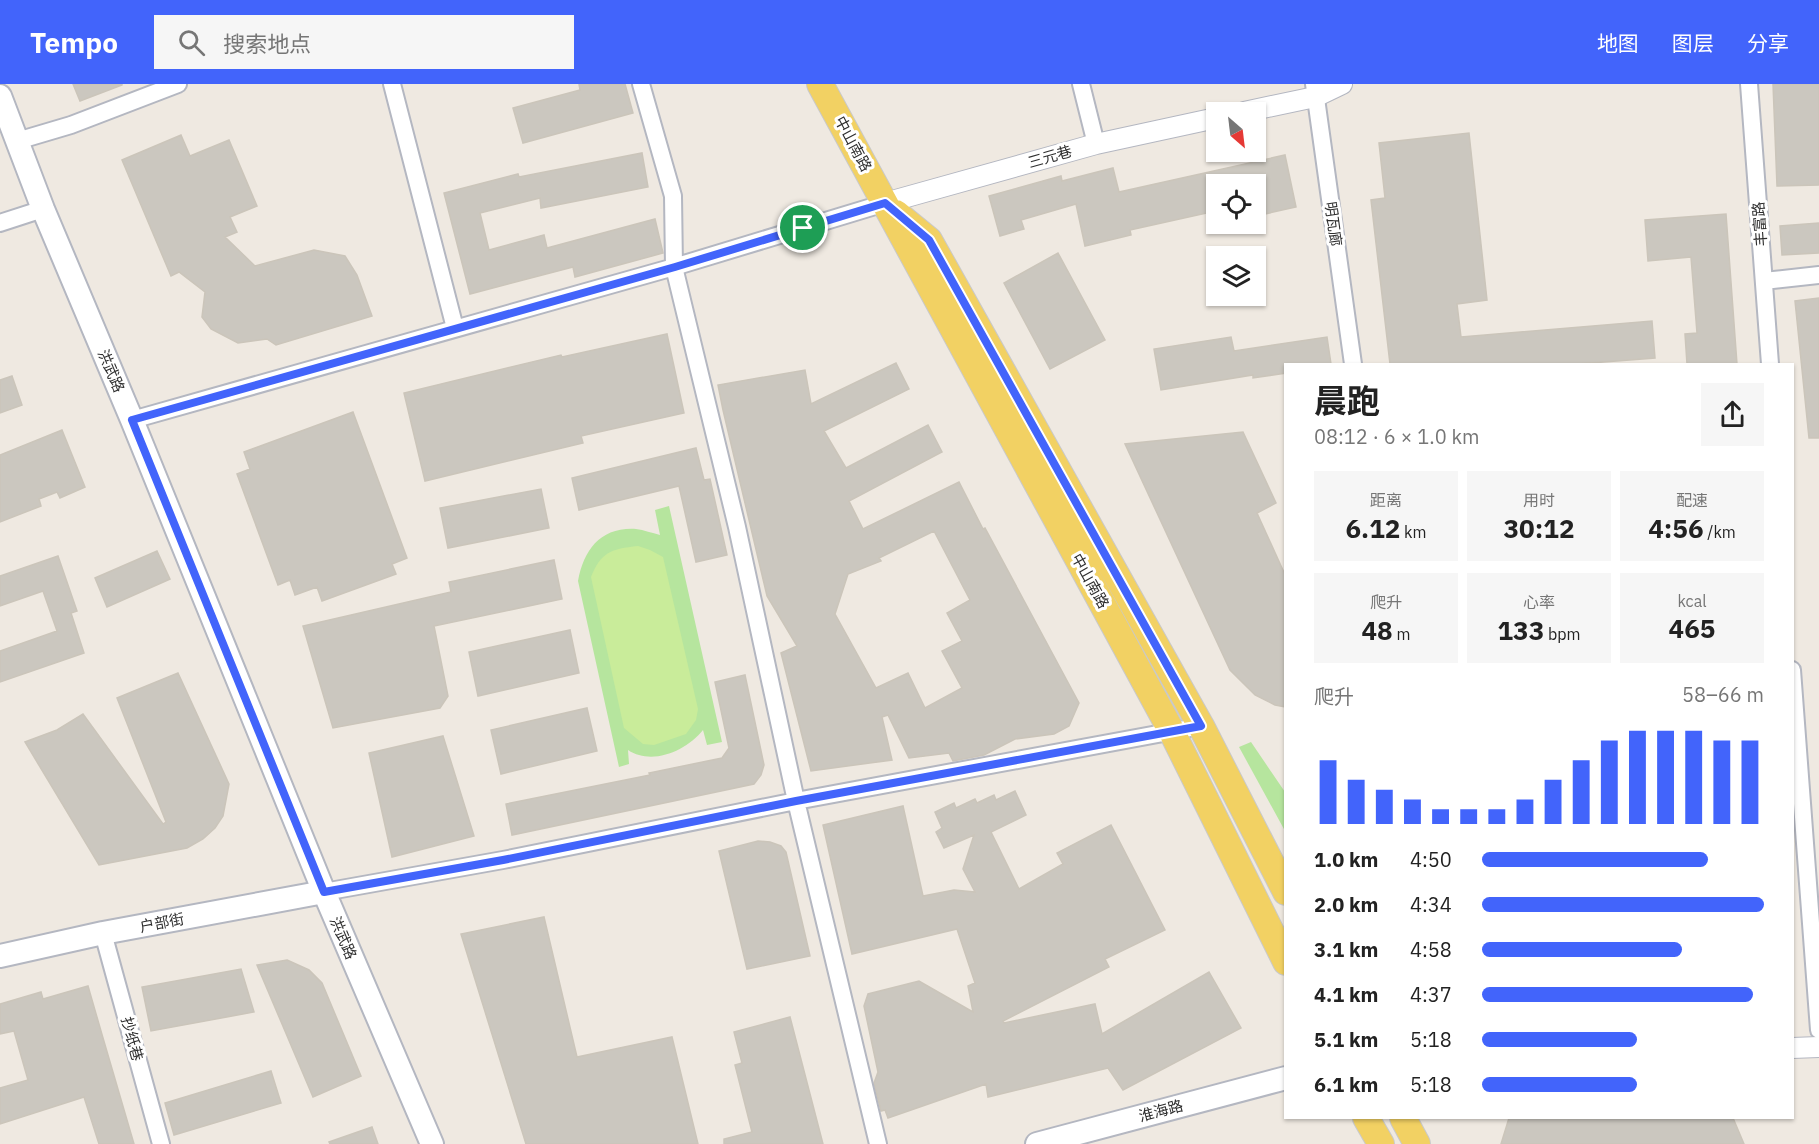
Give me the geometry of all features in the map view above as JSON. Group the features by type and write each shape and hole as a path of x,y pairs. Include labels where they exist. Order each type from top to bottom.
{"main road":[{"name":"中山南路","path":"820,84 1172,732 1284,958"},
{"name":"洪武路","path":"0,96 43,209 132,420 324,892 432,1144"},
{"name":"中山南路","path":"885,203 929,240 1201,726 1284,888"},
{"name":"户部街","path":"0,956 104,933 324,892"},
{"name":"淮海路","path":"1037,1144 1284,1079"},
{"path":"1367,1119 1381,1144"},
{"path":"1404,1119 1417,1144"}],"street":[{"path":"17,141 72,125 178,84"},
{"path":"392,84 455,328"},
{"path":"641,84 673,196 675,267 738,527 796,801 878,1144"},
{"path":"1081,84 1096,144"},
{"path":"1266,105 1316,88 1342,84"},
{"name":"丰富路","path":"1749,84 1770,363"},
{"name":"明瓦廊","path":"1316,88 1353,363"},
{"name":"三元巷","path":"885,203 1096,144 1206,120"},
{"path":"132,420 675,267 885,203"},
{"path":"0,223 43,209"},
{"path":"1764,281 1819,275"},
{"path":"1794,697 1819,1030"},
{"path":"324,892 503,860 796,801 1201,726"},
{"name":"抄纸巷","path":"104,933 161,1144"},
{"path":"1794,1048 1819,1047"}],"green space":[{"path":"669,506 722,742 707,745 703,730 696,738 668,754 647,757 628,750 629,764 619,767 578,581 585,559 596,542 604,536 624,529 639,529 660,535 655,510"},
{"path":"638,546 663,557 698,709 696,720 686,734 654,745 643,744 624,728 591,577 599,562 608,553"},
{"path":"1251,742 1284,791 1284,829 1239,747"}],"building":[{"path":"73,84 122,84 122,85 80,101"},
{"path":"579,84 625,84 633,113 523,143 513,108 580,90"},
{"path":"1773,84 1819,84 1819,185 1777,186"},
{"path":"1469,133 1487,300 1457,304 1461,337 1652,321 1655,358 1591,363 1390,363 1371,200 1385,198 1379,143"},
{"path":"181,135 190,156 229,140 257,206 230,217 237,232 225,237 255,266 314,250 345,256 357,275 372,316 276,345 267,339 238,343 211,329 202,317 205,292 179,272 171,276 122,160"},
{"path":"642,153 648,187 541,208 540,198 480,213 489,250 544,235 547,248 655,219 663,253 575,277 573,267 470,294 444,193 518,174 519,177"},
{"path":"1285,155 1296,207 1266,214 1266,174 1206,174 1206,213 1130,230 1131,235 1085,246 1076,204 1021,220 1024,229 1000,236 989,196 1061,176 1062,181 1113,168 1119,192 1254,162 1266,162 1266,159"},
{"path":"1726,214 1737,363 1687,363 1685,334 1697,333 1691,257 1648,261 1645,220"},
{"path":"1819,223 1819,253 1782,255 1780,226"},
{"path":"1058,253 1105,340 1050,369 1004,283"},
{"path":"1819,298 1819,438 1809,438 1795,301"},
{"path":"667,334 684,413 581,436 583,443 425,481 404,393 561,355 562,357"},
{"path":"1231,337 1234,351 1327,337 1331,363 1284,363 1284,373 1253,378 1253,375 1161,390 1154,349"},
{"path":"896,363 909,389 824,431 846,468 928,425 942,452 849,501 863,529 959,482 1079,703 1069,726 1054,734 1015,739 984,755 953,761 949,753 909,758 888,715 882,717 892,760 811,771 781,653 797,646 767,596 718,385 805,370 811,404","holes":["934,531 970,600 947,613 962,641 942,651 962,688 925,708 908,673 876,688 835,614 848,574 881,561 879,558"]},
{"path":"12,376 22,405 0,413 0,380"},
{"path":"353,412 407,558 392,564 396,574 322,601 317,587 295,595 290,580 278,585 237,474 250,469 244,452"},
{"path":"62,430 85,487 60,498 57,492 39,499 41,506 0,522 0,455"},
{"path":"1243,432 1276,503 1257,513 1284,573 1284,707 1275,705 1255,695 1230,670 1125,444"},
{"path":"696,448 704,480 710,479 727,555 696,562 679,486 579,510 572,478"},
{"path":"541,489 549,528 448,548 440,508"},
{"path":"157,551 170,579 107,607 95,578"},
{"path":"58,556 77,611 71,613 84,653 0,682 0,651 57,631 43,591 0,606 0,576"},
{"path":"554,560 562,599 434,626 448,696 440,708 333,728 303,626 451,592 449,582"},
{"path":"570,630 579,673 478,696 469,652"},
{"path":"178,673 229,784 223,816 215,828 203,839 187,848 99,865 25,742 57,730 83,714 163,824 166,822 117,698"},
{"path":"745,675 764,765 761,775 754,784 512,835 506,804 722,758 729,748 715,682"},
{"path":"587,708 597,751 501,774 491,730"},
{"path":"443,736 474,836 392,857 369,753"},
{"path":"1015,791 1026,815 991,832 1019,889 1063,864 1057,853 1111,825 1165,930 1105,959 1109,967 1003,1021 1004,1023 1095,1004 1102,1034 1209,972 1241,1028 1123,1090 1108,1068 988,1097 986,1084 888,1118 885,1110 881,1111 874,1083 878,1072 864,1006 868,994 919,981 973,1012 968,986 975,983 957,929 852,954 823,825 903,806 923,896 954,890 975,892 963,869 974,835 944,848 936,832 942,828 935,812 954,803 956,808 975,799 977,803 994,795 996,800"},
{"path":"758,841 781,846 786,852 810,956 747,969 719,851"},
{"path":"544,917 577,1057 672,1037 698,1144 526,1144 461,934"},
{"path":"287,960 309,970 322,983 361,1076 313,1097 257,965"},
{"path":"241,969 254,1012 151,1031 142,987"},
{"path":"88,986 134,1144 99,1144 84,1097 0,1124 0,1088 28,1080 14,1031 0,1034 0,1004 41,992 43,999"},
{"path":"790,1017 823,1144 724,1144 724,1139 752,1132 735,1065 742,1063 734,1032"},
{"path":"271,1071 281,1103 174,1135 165,1103"},
{"path":"1509,1119 1733,1119 1744,1144 1501,1144"},
{"path":"372,1127 378,1144 330,1144 329,1142"}],"route":[{"path":"885,203 929,240 1201,726 796,801 503,860 324,892 132,420 675,267 803,228 885,203"}]}
